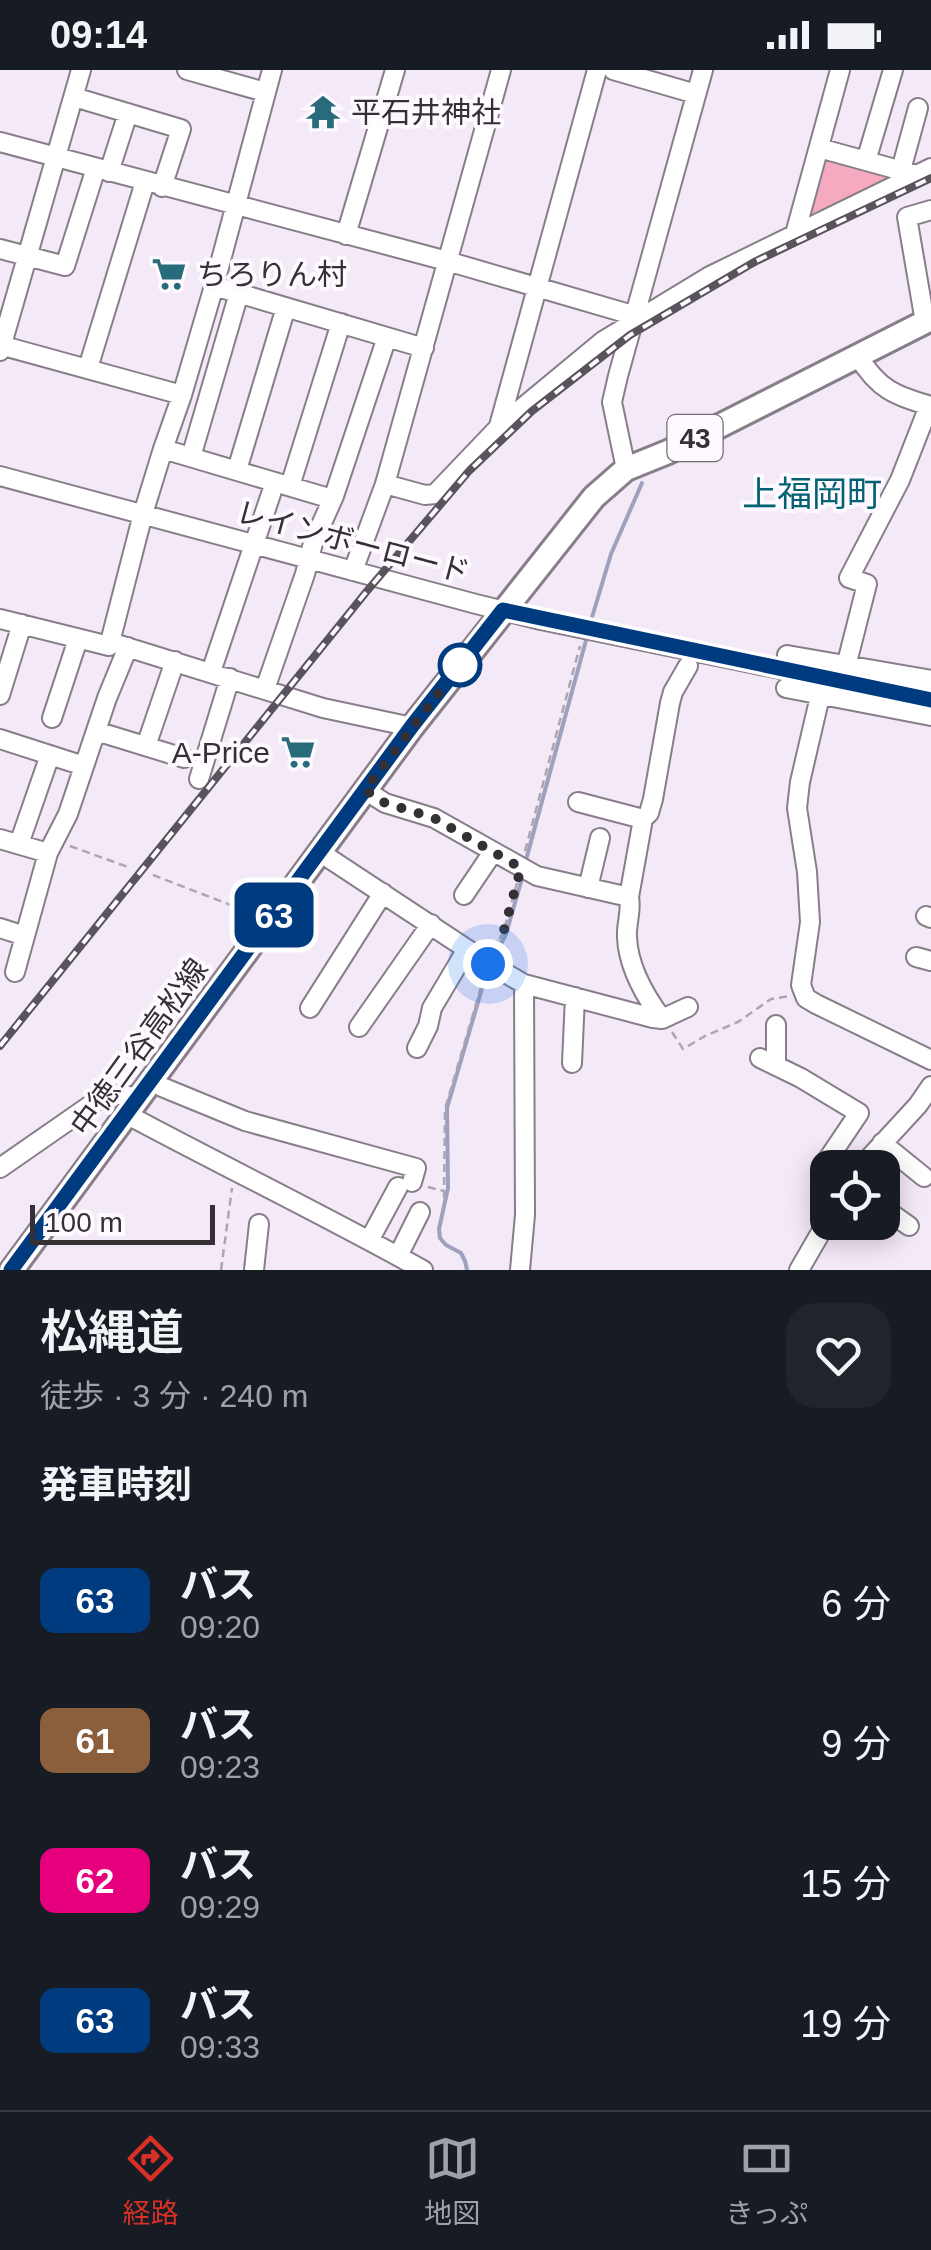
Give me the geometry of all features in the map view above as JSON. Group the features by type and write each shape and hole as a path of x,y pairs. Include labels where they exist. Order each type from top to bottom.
{"main road":[{"name":"中徳三谷高松線","path":"12,1270 412,726 594,497 626,470 928,321"}],"street":[{"path":"81,70 1,347 182,395"},
{"path":"187,70 265,92"},
{"path":"15,972 52,847 68,814 96,730 118,645 143,514 214,286 272,70"},
{"path":"346,235 395,70"},
{"path":"353,571 386,484 501,70"},
{"path":"498,427 597,70"},
{"path":"614,70 696,94"},
{"path":"626,470 612,402 703,70"},
{"path":"795,234 840,70"},
{"path":"866,161 893,70"},
{"path":"74,96 181,129 154,184 88,368"},
{"path":"917,171 918,108"},
{"path":"0,249 65,266 128,113"},
{"path":"0,142 447,262 635,319"},
{"path":"819,148 917,171"},
{"path":"386,484 424,495 435,494 498,427 635,319 710,276 917,171"},
{"path":"928,321 907,217 931,210"},
{"path":"214,286 424,348"},
{"path":"192,456 239,293"},
{"path":"237,470 286,307"},
{"path":"211,672 254,544 283,484 341,323"},
{"path":"266,688 387,337"},
{"path":"858,356 869,375 884,389 930,406 900,480 849,578 867,584 800,782 797,808 810,922 801,978 804,993 816,1004 931,1060"},
{"path":"163,448 332,499"},
{"name":"レインボーロード","path":"0,476 503,610 931,700"},
{"path":"0,619 108,646 118,645 323,708 412,726"},
{"path":"0,695 22,624"},
{"path":"52,718 78,638"},
{"path":"788,654 833,680 931,716"},
{"path":"146,746 175,662"},
{"path":"662,1019 630,962 626,934 643,820 653,799 670,703 688,666"},
{"path":"199,779 230,678"},
{"path":"786,688 833,680 931,680"},
{"path":"96,730 184,758"},
{"path":"1,743 84,766"},
{"path":"19,844 50,755"},
{"path":"365,790 385,803 434,818 537,876 629,897"},
{"path":"578,802 643,820"},
{"path":"0,838 52,847"},
{"path":"588,888 600,838"},
{"path":"464,895 493,852"},
{"path":"321,853 524,984 662,1019 688,1007"},
{"path":"310,1008 383,893"},
{"path":"358,1026 431,924"},
{"path":"0,928 25,936"},
{"path":"416,1048 432,1008 467,949"},
{"path":"520,1270 525,1216 524,984"},
{"path":"572,1064 576,997"},
{"path":"776,1025 768,1062 859,1113 834,1150"},
{"path":"876,1150 931,1086"},
{"path":"138,1098 162,1087 245,1121 416,1168 370,1239"},
{"path":"0,1168 95,1102 110,1094 123,1094 138,1098 234,1172 424,1270"},
{"path":"882,1143 924,1176"},
{"path":"398,1256 420,1212"},
{"path":"900,1220 909,1226"},
{"path":"254,1270 260,1224"},
{"path":"799,1270 816,1240"}],"path":[{"path":"405,1184 445,1195 444,1108 488,964 504,930 523,869 580,644"},
{"path":"52,847 128,867"},
{"path":"153,875 270,921"},
{"path":"662,1019 684,1049 771,1000 804,993"},
{"path":"222,1270 234,1172"}],"shaded area":[{"path":"823,154 895,178 807,213"}],"waterway":[{"path":"590,624 611,554 642,483"},
{"path":"526,860 588,633"},
{"path":"493,960 506,934 523,875"},
{"path":"467,1270 461,1253 440,1238 448,1188 447,1108 488,968"}],"railway":[{"path":"0,1046 367,591 469,471 532,411 630,335 756,261 931,178"}],"bus line":[{"name":"63","path":"11,1270 412,726 503,610 931,700"}],"place":[{"name":"平石井神社","path":"323,112"},
{"name":"ちろりん村","path":"169,274"},
{"name":"A-Price","path":"298,752"}],"district":[{"name":"上福岡町","path":"812,493"}],"route":[{"path":"460,665 365,790 385,803 434,818 521,868 504,930 488,964"}]}
